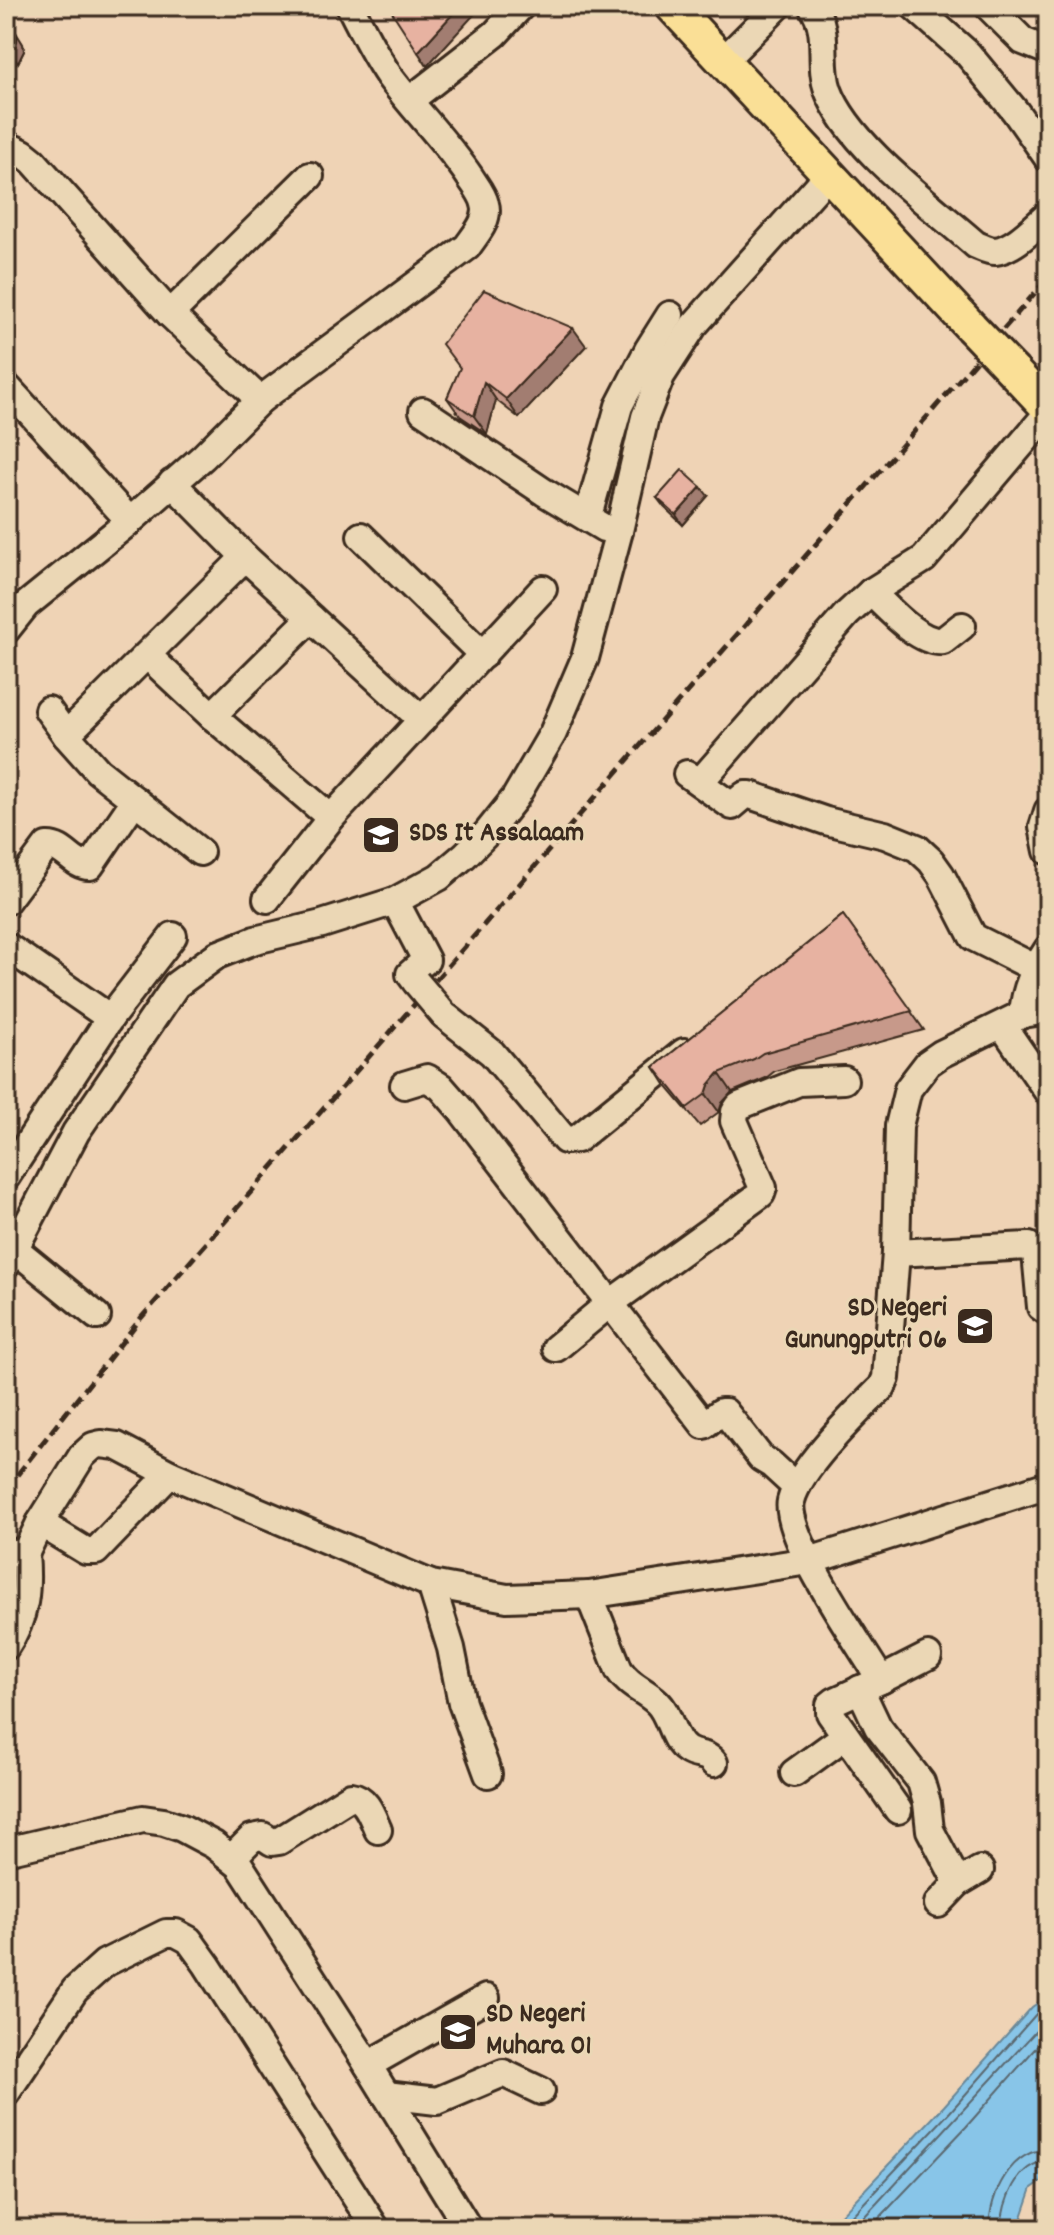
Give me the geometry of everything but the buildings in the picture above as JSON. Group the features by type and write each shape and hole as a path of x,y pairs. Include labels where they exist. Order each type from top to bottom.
{"main road":[{"path":"672,6 1048,410"}],"street":[{"path":"6,630 26,605 130,521 203,457 260,400 467,247 486,216 486,205 481,194 390,78 350,6"},
{"path":"410,100 495,34 521,6"},
{"path":"724,60 778,6"},
{"path":"812,6 824,33 828,90 843,118 883,164 976,245 988,250 1004,247 1029,232 1048,215"},
{"path":"914,6 968,54 1015,111 1048,158"},
{"path":"988,6 1023,41 1048,51"},
{"path":"6,145 33,161 170,314 260,400"},
{"path":"588,516 619,406 648,350 829,174"},
{"path":"170,314 310,176"},
{"path":"97,1316 11,1258 76,1132 176,985 217,955 255,940 322,924 395,901 439,877 487,833 529,776 553,733 585,658 650,398 682,320"},
{"path":"6,386 130,521"},
{"path":"1048,410 924,559 871,592 847,614 693,778 732,806 745,795 750,795 826,821 885,835 917,848 941,875 973,937 1042,959 1025,992 1024,1016 1048,1092"},
{"path":"423,411 507,469 604,528 619,531"},
{"path":"172,483 245,557 422,720"},
{"path":"361,536 483,655"},
{"path":"66,735 245,557"},
{"path":"267,899 331,818 543,589"},
{"path":"871,592 900,619 930,640 943,641 962,626"},
{"path":"212,716 311,618"},
{"path":"147,655 212,716 331,818"},
{"path":"48,710 98,771 200,852"},
{"path":"6,901 47,846 58,847 82,866 90,866 135,800"},
{"path":"1048,811 1043,827 1048,851"},
{"path":"395,901 426,960 410,974 444,1015 492,1053 565,1140 572,1141 699,1040"},
{"path":"6,1177 110,1018 173,936"},
{"path":"6,946 110,1018"},
{"path":"938,1904 969,1877 930,1830 927,1803 919,1778 878,1727 870,1684 809,1561 790,1511 796,1487 836,1435 882,1387 886,1378 896,1253 899,1126 908,1089 928,1063 1024,1016"},
{"path":"404,1085 427,1078 441,1087 704,1425 725,1412 761,1458 796,1487"},
{"path":"556,1348 609,1304 761,1194 763,1188 734,1121 739,1106 799,1082 844,1080"},
{"path":"896,1253 1029,1246 1036,1253 1041,1309 1048,1312"},
{"path":"6,1646 15,1633 27,1599 15,1553 40,1523 82,1456 93,1446 117,1446 170,1474 431,1584 507,1598 589,1595 809,1561 1048,1485"},
{"path":"40,1523 86,1551 96,1551 170,1474"},
{"path":"431,1584 451,1648 462,1703 488,1774"},
{"path":"589,1595 626,1681 658,1703 684,1748 692,1753 707,1755 714,1763"},
{"path":"898,1810 845,1736 829,1708 835,1701 928,1656"},
{"path":"794,1773 845,1736"},
{"path":"232,1858 252,1838 263,1836 272,1842 279,1841 351,1796 364,1802 378,1830"},
{"path":"6,1851 143,1819 182,1828 232,1858 368,2065 468,2228"},
{"path":"6,2093 75,1990 105,1963 160,1935 176,1933 189,1940 207,1965 376,2229"},
{"path":"368,2065 486,1998"},
{"path":"386,2095 437,2101 503,2073 541,2091"}],"water":[{"path":"1048,1996 1048,2177 1032,2188 1018,2229 834,2229 837,2219 1032,2007"}],"railway":[{"path":"6,1489 141,1318 1048,278"}],"place":[{"name":"SDS It Assalaam","path":"381,835"},
{"name":"SD Negeri Gunungputri 06","path":"975,1326"},
{"name":"SD Negeri Muhara 01","path":"458,2032"}]}
